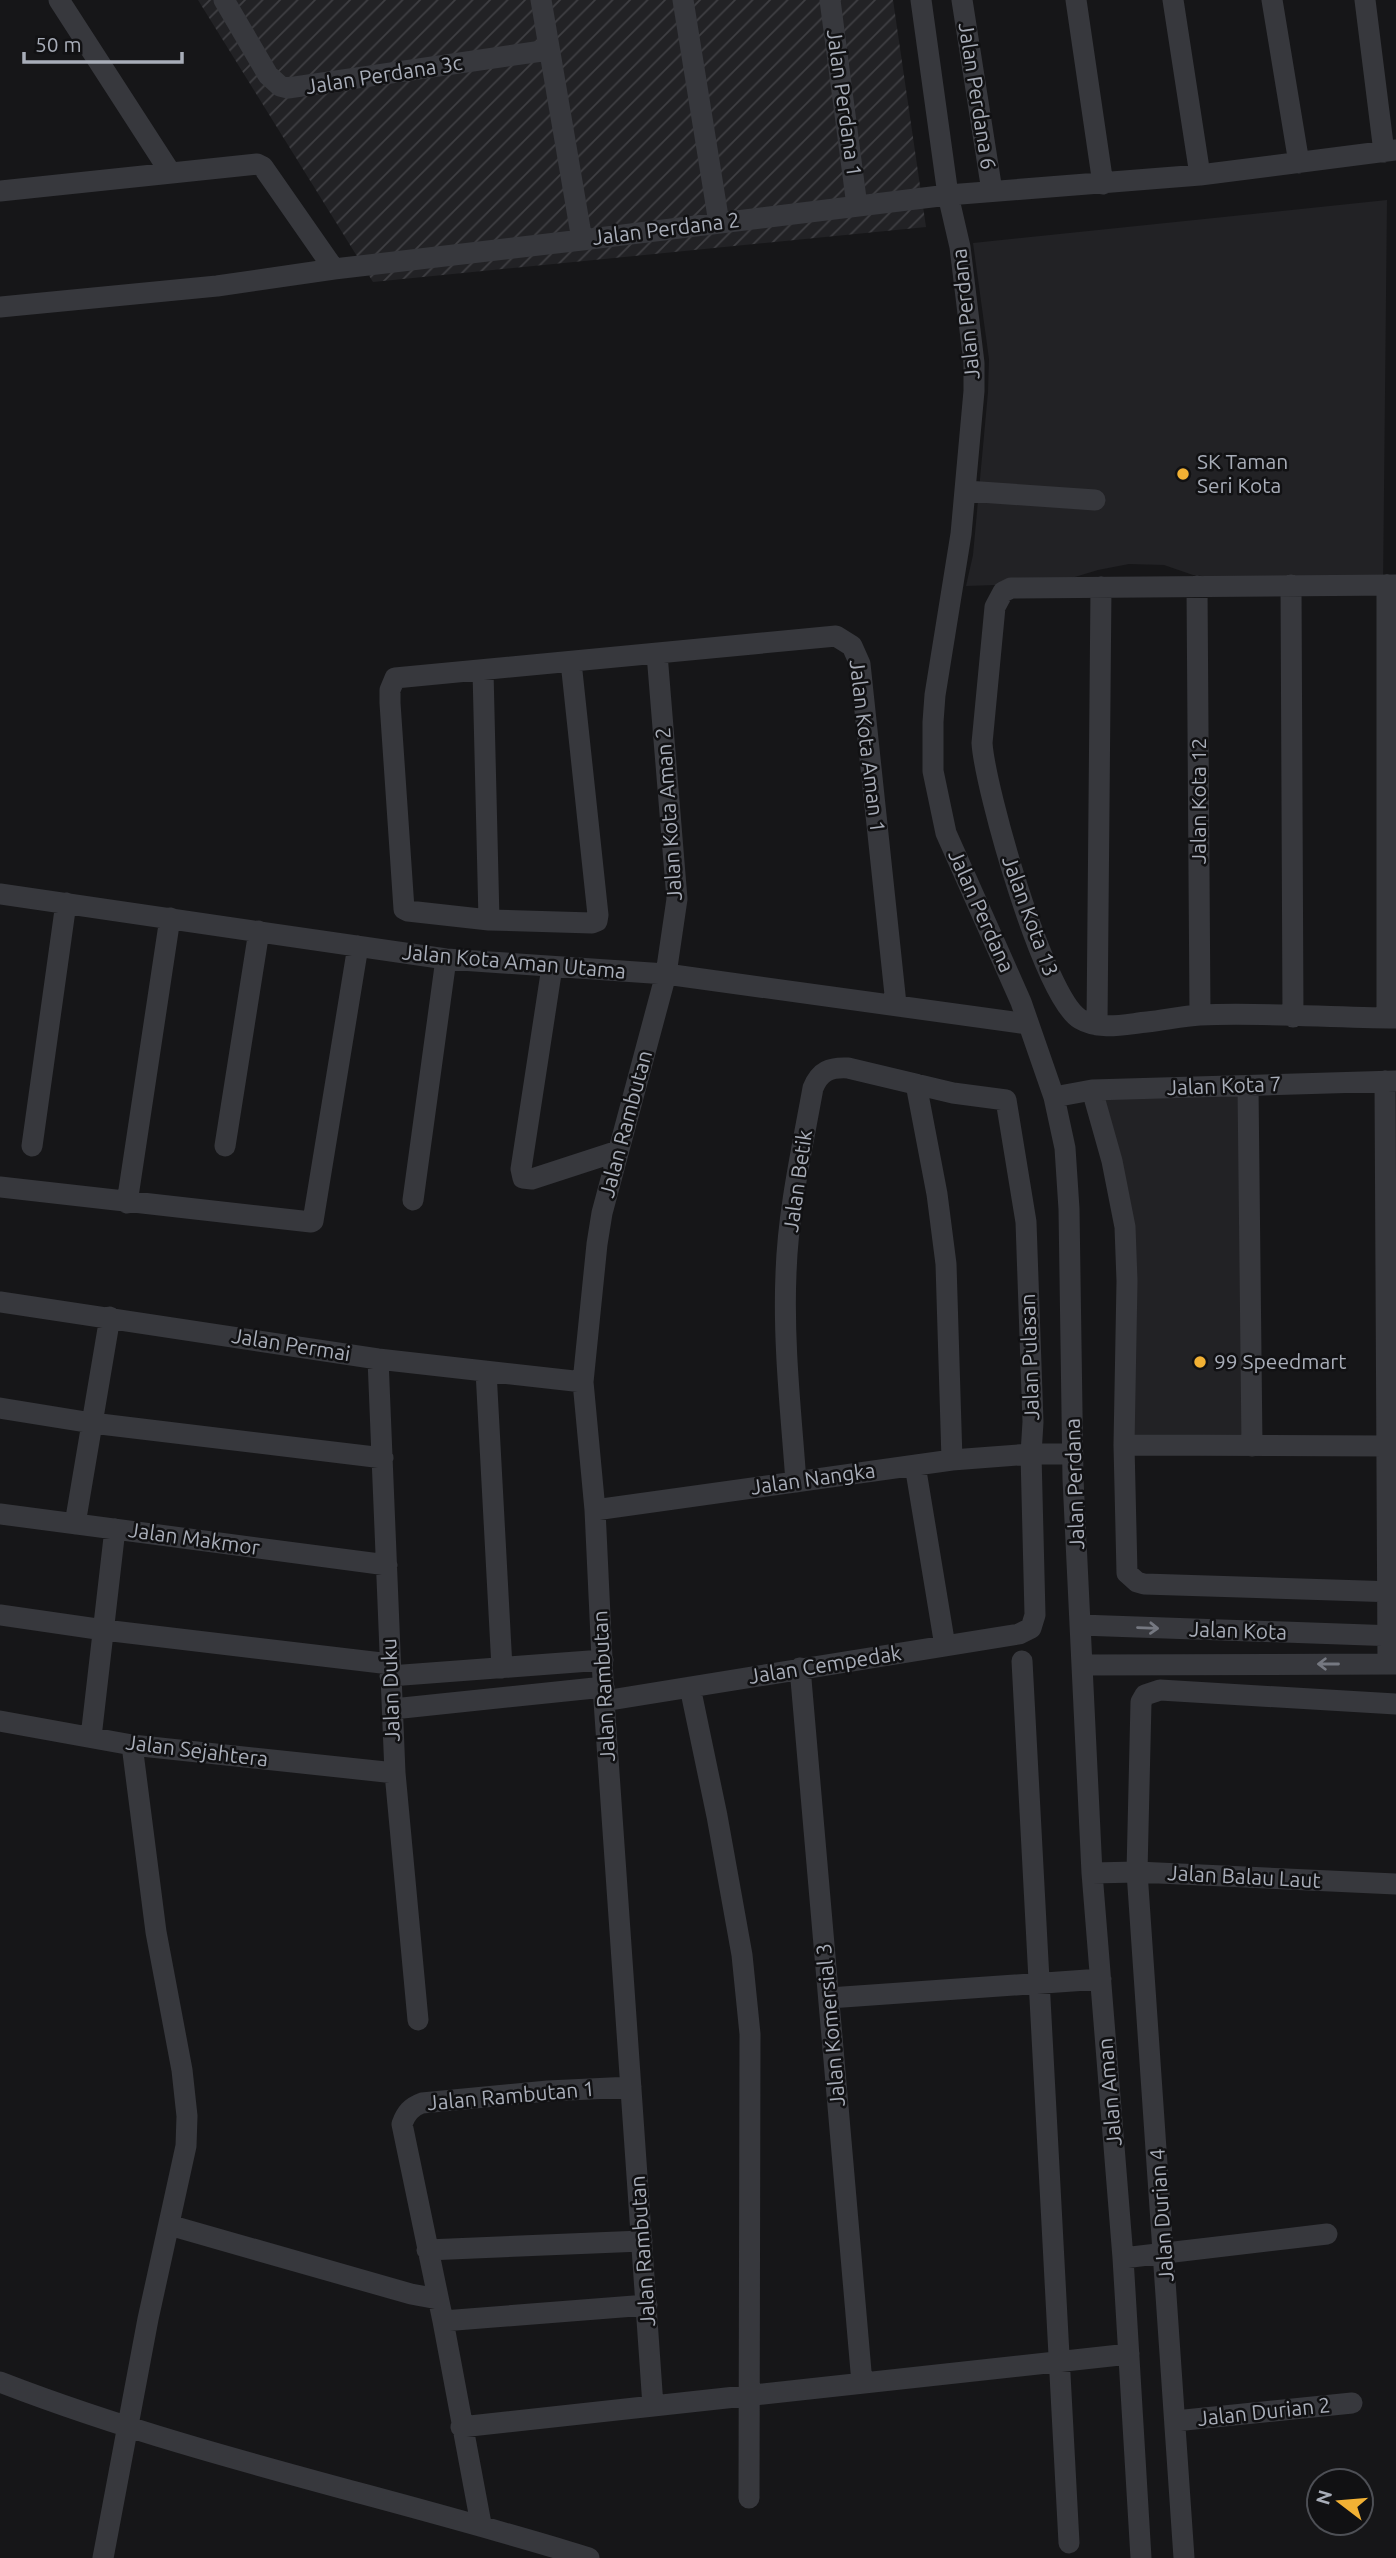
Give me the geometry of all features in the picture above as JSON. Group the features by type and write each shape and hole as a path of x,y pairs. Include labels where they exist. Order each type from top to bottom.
{"street":[{"path":"59,0 170,172"},
{"name":"Jalan Perdana 3c","path":"224,0 268,75 280,86 288,88 549,50"},
{"name":"Jalan Perdana 2","path":"541,0 582,240 948,195"},
{"path":"683,0 719,223"},
{"name":"Jalan Perdana 1","path":"830,0 858,206"},
{"name":"Jalan Perdana","path":"921,0 948,195 960,247 974,363 966,491 957,571 935,695 933,771 946,833 1021,1002 1054,1097 1065,1148 1080,1625"},
{"name":"Jalan Perdana 6","path":"962,0 992,191"},
{"path":"1076,0 1103,184"},
{"path":"1173,0 1200,175"},
{"path":"1272,0 1299,163"},
{"path":"948,195 1200,175 1390,151 1365,0"},
{"path":"0,191 251,163 263,167 334,269"},
{"path":"0,307 217,286 334,269 582,240"},
{"path":"966,491 1095,500"},
{"path":"1290,585 1293,1017"},
{"path":"1290,585 1391,585 1392,1018 1200,1016 1097,1025 1101,587 1290,585"},
{"name":"Jalan Kota 12","path":"1197,586 1200,1016"},
{"name":"Jalan Kota 13","path":"1097,1025 1078,1018 1061,998 1042,956 1002,839 983,764 982,743 995,607 1003,592 1019,588 1101,587"},
{"name":"Jalan Kota Aman 1","path":"489,920 404,909 390,704 390,690 395,678 836,636 852,646 860,664 896,1004"},
{"name":"Jalan Kota Aman 2","path":"657,653 677,883 666,974"},
{"path":"483,671 489,920 592,923 597,921 598,915 570,662"},
{"name":"Jalan Kota Aman Utama","path":"0,894 446,959 666,974 1028,1024"},
{"path":"32,1146 66,903"},
{"path":"127,1203 170,918"},
{"path":"225,1146 259,931"},
{"path":"0,1187 308,1223 313,1221 358,946"},
{"path":"413,1200 446,959"},
{"path":"552,967 521,1170 523,1178 532,1179 618,1151"},
{"name":"Jalan Rambutan","path":"653,2406 604,1694 595,1510 583,1382 597,1244 618,1151 666,974"},
{"name":"Jalan Betik","path":"796,1482 786,1355 786,1272 798,1170 813,1088 823,1072 831,1068 841,1068 953,1093 1006,1100"},
{"path":"1390,1081 1391,1358 1387,1446 1391,1479 1392,1664"},
{"name":"Jalan Kota 7","path":"1054,1097 1092,1090 1390,1081"},
{"path":"916,1084 937,1194 946,1264 952,1460"},
{"path":"1248,1086 1252,1446"},
{"path":"1092,1090 1112,1161 1125,1227 1127,1281 1124,1446 1127,1573 1137,1582 1392,1592"},
{"name":"Jalan Pulasan","path":"1006,1100 1026,1222 1033,1422 1031,1454 1035,1615"},
{"name":"Jalan Permai","path":"0,1302 378,1359 583,1382"},
{"path":"75,1524 110,1317"},
{"name":"Jalan Duku","path":"378,1359 395,1773 418,2020"},
{"path":"486,1371 502,1668"},
{"path":"0,1408 92,1423 383,1458"},
{"path":"1124,1446 1387,1446"},
{"name":"Jalan Nangka","path":"595,1510 952,1460 1073,1454"},
{"path":"915,1465 945,1646"},
{"name":"Jalan Makmor","path":"0,1514 387,1565"},
{"path":"91,1737 115,1529"},
{"path":"0,1615 390,1670 502,1668 603,1660"},
{"name":"Jalan Cempedak","path":"393,1709 690,1687 1019,1634 1031,1628 1035,1615"},
{"name":"Jalan Kota","path":"1080,1625 1393,1636"},
{"name":"Jalan Aman","path":"1080,1625 1092,1873 1123,2258 1141,2558"},
{"path":"1022,1661 1069,2543"},
{"name":"Jalan Kota","path":"1083,1665 1392,1664"},
{"name":"Jalan Komersial 3","path":"800,1668 862,2383"},
{"path":"690,1687 718,1816 740,1943 750,2034 750,2498"},
{"name":"Jalan Durian 4","path":"1184,2558 1137,1872 1140,1709 1145,1695 1160,1690 1396,1704"},
{"name":"Jalan Sejahtera","path":"0,1721 132,1745 395,1773"},
{"path":"103,2558 148,2319 186,2146 187,2116 182,2070 156,1932 132,1745"},
{"name":"Jalan Balau Laut","path":"1092,1873 1137,1872 1396,1884"},
{"path":"829,1998 1101,1979"},
{"name":"Jalan Rambutan 1","path":"427,2250 402,2124 410,2110 422,2103 548,2091 631,2087"},
{"path":"169,2225 424,2296 443,2321 481,2524"},
{"path":"1123,2258 1327,2234"},
{"path":"424,2296 427,2250 642,2241"},
{"path":"443,2321 647,2305"},
{"path":"461,2427 1129,2354"},
{"path":"0,2382 127,2427 224,2456 481,2524 589,2558"},
{"name":"Jalan Durian 2","path":"1175,2421 1352,2403"}],"shaded area":[{"path":"198,0 893,0 926,227 373,282"},
{"name":"SK Taman Seri Kota","path":"1387,200 1383,588 1309,588 1193,575 1164,565 1129,564 1055,583 966,586 973,555 989,359 973,243"},
{"path":"1252,1079 1256,1451 1116,1451 1118,1227 1083,1084"}],"place":[{"name":"SK Taman Seri Kota","path":"1183,474"},
{"name":"99 Speedmart","path":"1200,1362"}]}
